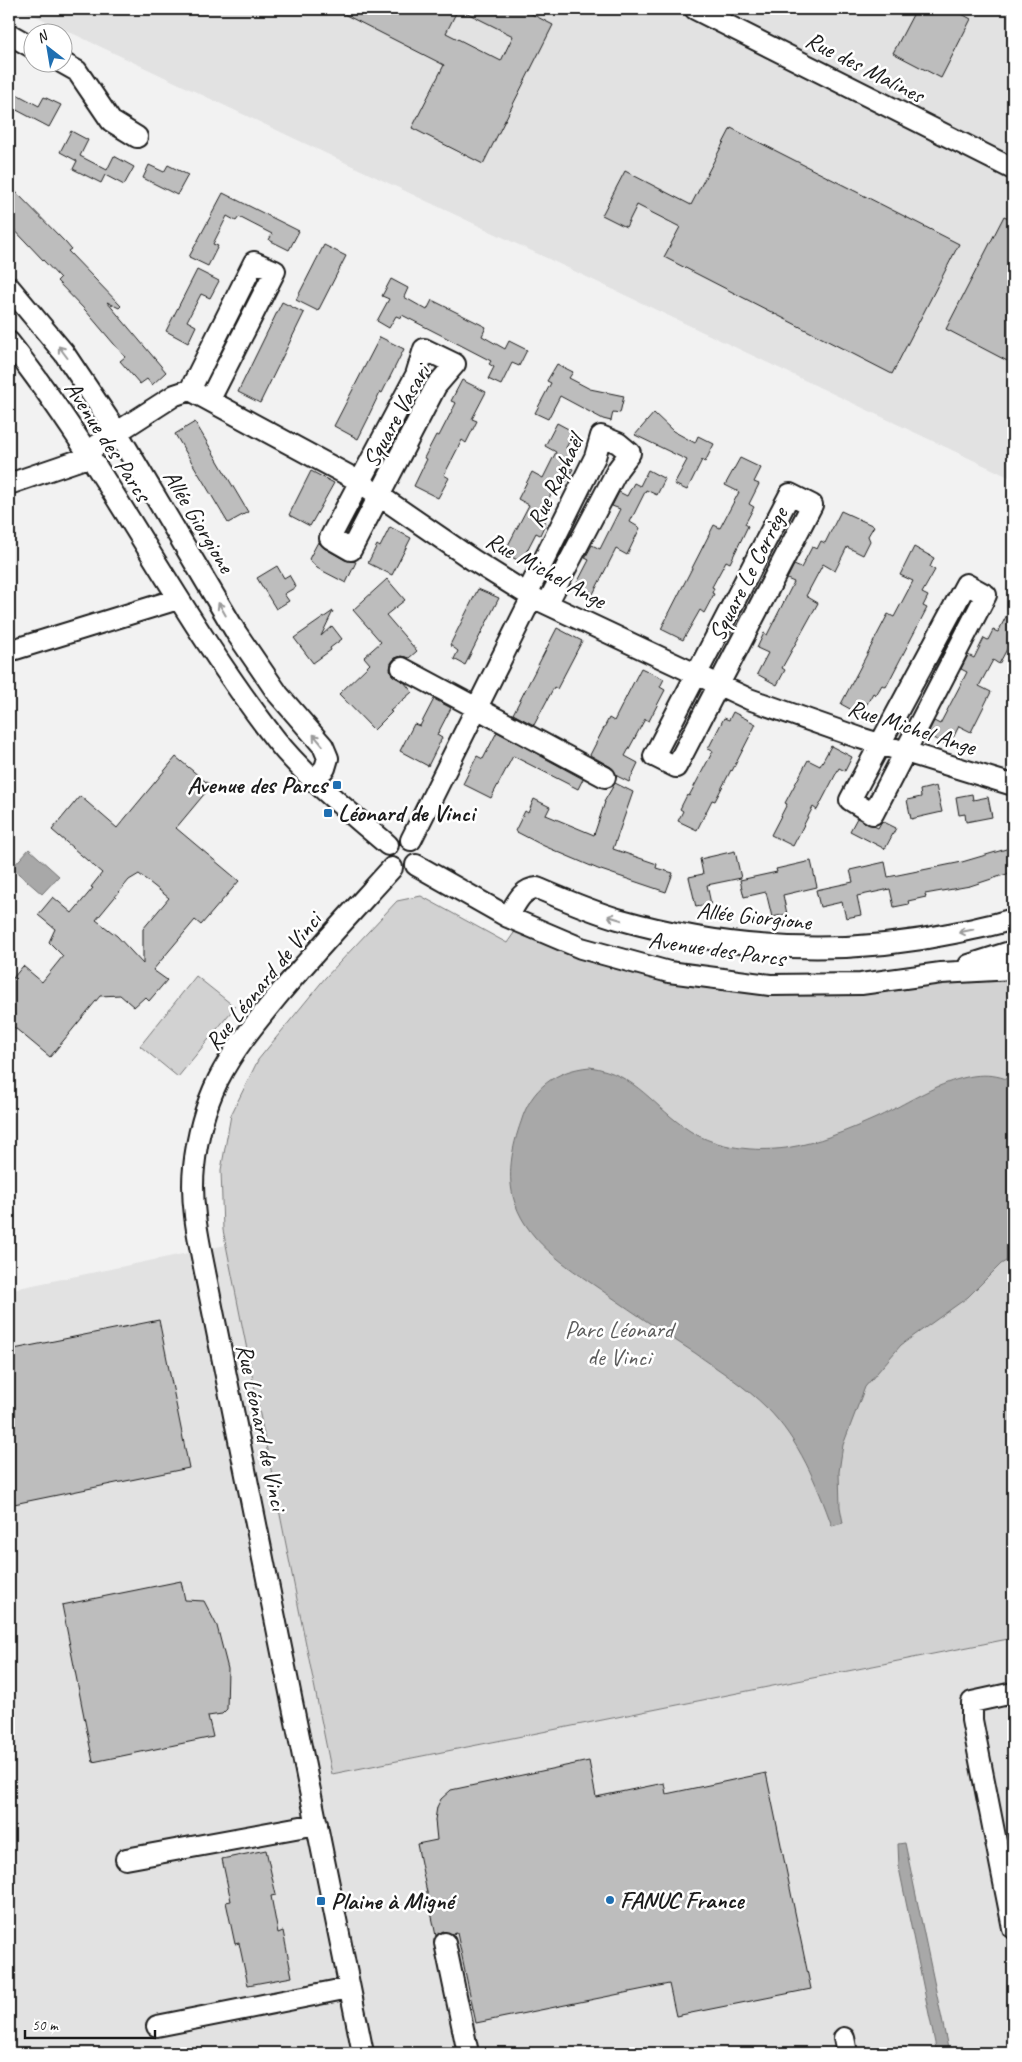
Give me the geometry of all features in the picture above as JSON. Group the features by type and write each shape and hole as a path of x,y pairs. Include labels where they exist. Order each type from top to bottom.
{"street":[{"name":"Rue des Malines","path":"694,9 1013,169"},
{"path":"9,34 22,41"},
{"path":"72,68 77,71 111,121 137,137"},
{"path":"9,484 89,454 117,432 175,395 190,390 254,262 275,271 210,399"},
{"name":"Allée Giorgione","path":"9,287 64,353 117,432 237,634 278,694 323,746 328,758 324,768 313,781"},
{"name":"Avenue des Parcs","path":"9,342 39,380 89,454 213,655 277,741 313,781 388,846"},
{"name":"Square Vasari","path":"424,349 455,364 436,386 351,550 330,538 359,482 416,375 424,349"},
{"name":"Rue Michel Ange","path":"190,390 210,399 359,482 473,560 535,598 749,699 880,745 1013,785"},
{"name":"Rue Raphaël","path":"411,840 476,709 535,598 630,453 618,442 602,436 595,457 535,598"},
{"name":"Square Le Corrège","path":"790,494 812,505 676,767 654,756 697,674 790,494"},
{"path":"966,584 986,595 905,752 873,814 850,800 966,584"},
{"path":"9,651 178,599"},
{"path":"402,668 605,777"},
{"path":"405,838 411,840 419,851 416,864 406,872 392,868 386,858 388,846 397,839 405,838"},
{"name":"Avenue des Parcs","path":"416,864 508,917 581,948 678,973 770,985 861,984 941,973 1013,969"},
{"name":"Rue Léonard de Vinci","path":"363,2053 200,1244 194,1200 194,1169 198,1138 207,1106 219,1079 238,1047 318,949 392,868"},
{"name":"Allée Giorgione","path":"508,917 523,894 528,889 536,888 617,919 666,931 712,941 802,948 882,945 923,940 1013,919"},
{"name":"Avenue des Parcs","path":"941,973 1013,951"},
{"path":"1013,1693 972,1702 972,1720 1013,1928"},
{"path":"126,1859 317,1824"},
{"path":"445,1942 468,2053"},
{"path":"157,2026 349,1988"}],"shaded area":[{"path":"21,9 1013,9 1013,479 72,33 72,22 48,22"},
{"path":"29,849 59,876 42,894 12,868"},
{"path":"590,1067 606,1071 633,1084 677,1122 701,1137 724,1145 749,1149 786,1148 832,1136 876,1118 943,1085 961,1079 979,1075 996,1076 1013,1082 1013,1257 1001,1264 968,1297 901,1345 865,1387 843,1445 839,1472 840,1507 843,1523 832,1526 820,1494 798,1448 767,1408 732,1379 567,1266 541,1244 530,1232 522,1218 512,1193 511,1162 525,1110 538,1090 546,1083 566,1072"},
{"path":"226,1245 332,1774 1013,1638 1013,2053 9,2053 9,1290"},
{"path":"905,1843 949,2053 937,2053 899,1868 898,1844"}],"green space":[{"name":"Parc Léonard de Vinci","path":"421,896 507,943 516,930 610,965 868,992 956,982 1013,973 1013,1638 332,1774 223,1230 221,1170 231,1115 258,1060 325,978 397,901"},
{"path":"196,976 235,1007 178,1077 140,1046"}],"building":[{"path":"334,9 458,9 446,33 501,61 513,36 459,9 522,9 553,25 483,164 412,128 444,65"},
{"path":"916,9 953,9 971,19 941,78 893,53"},
{"path":"9,90 39,106 44,97 61,105 49,127 9,106"},
{"path":"731,128 959,244 892,374 664,257 680,227 637,205 626,227 602,215 625,171 691,205"},
{"path":"71,131 88,140 80,156 107,170 114,156 134,167 124,185 105,175 101,183 73,169 77,161 60,152"},
{"path":"149,165 164,172 168,165 188,175 177,195 143,178"},
{"path":"9,185 66,243 71,249 68,251 121,306 119,308 107,302 166,372 152,385 147,379 140,384 120,361 125,357 86,311 57,281 60,278 9,224"},
{"path":"223,193 299,231 289,250 269,240 272,234 239,217 236,221 227,216 213,244 218,246 208,266 189,257"},
{"path":"1004,216 1013,220 1013,364 946,329"},
{"path":"324,245 346,256 318,311 296,300"},
{"path":"197,270 219,281 210,298 201,294 187,321 196,326 188,343 166,331"},
{"path":"391,279 408,288 404,297 427,310 432,300 486,327 482,336 505,349 509,341 527,350 519,366 512,363 501,385 488,379 494,367 489,364 491,361 441,335 402,315 401,318 396,316 389,328 377,321 389,299 382,296"},
{"path":"282,302 304,313 260,403 238,392"},
{"path":"380,337 404,349 382,393 380,392 358,439 334,426"},
{"path":"557,364 573,372 569,378 590,389 624,396 620,413 613,412 611,421 603,419 560,396 548,419 535,413 551,383 547,381"},
{"path":"462,380 486,392 472,419 477,421 466,443 462,440 444,475 449,478 438,498 414,486 427,459 424,458 436,435 439,436 456,403 451,401"},
{"path":"654,413 673,431 695,443 698,436 714,444 705,462 702,460 687,490 674,484 687,460 635,435"},
{"path":"195,422 248,512 228,523 175,434"},
{"path":"557,423 574,432 566,448 572,451 565,465 573,469 566,482 559,478 539,518 546,522 540,535 536,533 521,562 504,553 529,505 518,499 532,472 543,478 556,452 545,446"},
{"path":"740,458 761,468 754,482 759,484 749,504 754,507 745,524 748,526 730,563 726,561 712,587 714,588 712,593 714,594 704,613 700,610 683,640 661,629 714,525 720,528 739,492 725,485"},
{"path":"648,470 665,479 657,495 646,490 630,522 640,528 627,555 616,549 591,598 574,589 589,560 585,558 592,545 600,549 620,509 612,506 619,492 627,496 634,483 640,486"},
{"path":"311,471 334,483 310,526 289,515"},
{"path":"841,511 874,526 868,536 870,541 863,555 847,547 835,571 823,564 806,596 818,603 782,668 785,670 777,685 757,674 768,653 757,648 764,633 767,635 794,582 787,579 794,565 801,568 812,547 817,549 821,541 825,543"},
{"path":"390,527 411,538 392,575 368,563 377,545 380,547"},
{"path":"318,542 324,548 345,560 356,562 346,583 317,568 309,559"},
{"path":"914,547 934,558 930,567 935,570 922,593 928,596 923,606 927,608 886,687 882,685 876,695 873,693 861,715 841,704 888,614 894,617 913,581 900,575"},
{"path":"277,566 284,578 289,575 296,587 284,594 289,601 276,609 257,578"},
{"path":"387,579 405,600 386,615 417,651 409,658 401,656 395,658 391,663 392,675 405,683 412,692 390,711 392,712 374,730 339,694 370,664 364,657 381,642 353,610"},
{"path":"478,589 499,598 465,665 454,659 458,651 450,645"},
{"path":"1013,603 1013,638 999,664 993,660 979,686 991,692 971,732 959,726 949,746 927,735 934,721 940,724 964,678 967,672 961,669 968,655 974,658 984,638 988,640 993,630 998,632"},
{"path":"333,611 321,636 332,626 342,639 313,663 294,638"},
{"path":"557,628 582,641 557,689 554,687 534,725 513,714"},
{"path":"641,668 664,679 660,687 665,690 649,721 645,719 625,756 638,763 629,782 617,776 611,767 590,755 609,718 614,721"},
{"path":"434,699 451,708 437,735 442,738 428,766 400,751 414,724 420,726"},
{"path":"733,712 756,724 732,771 715,801 712,800 697,830 678,821 683,811 680,809 713,751 708,749 724,718 729,720"},
{"path":"497,732 583,779 578,789 513,756 491,798 463,784 477,756 483,759"},
{"path":"831,746 852,757 845,771 839,768 817,810 813,807 793,846 771,835 787,804 785,803 808,760 820,766"},
{"path":"176,757 211,786 176,828 239,881 201,925 195,920 153,970 167,980 149,1001 145,997 134,1007 120,995 100,996 50,1057 9,1023 9,983 23,966 42,982 63,956 49,942 55,929 38,915 53,897 72,913 93,888 91,887 102,873 52,830 80,796 117,828","holes":["139,874 169,898 143,929 143,964 117,936 96,920 129,880"]},
{"path":"615,783 633,792 613,849 657,864 656,868 673,873 666,892 598,869 544,846 515,831 525,811 528,813 534,799 550,807 546,815 594,835 604,802"},
{"path":"936,786 942,812 911,819 907,800 921,797 920,790"},
{"path":"972,794 973,800 988,797 992,817 966,822 965,814 959,815 956,797"},
{"path":"857,818 878,828 882,821 896,828 885,849 850,831"},
{"path":"1013,847 1013,872 970,886 925,894 926,897 908,901 909,904 894,907 890,889 857,896 861,915 846,918 842,902 820,907 816,890 853,882 850,870 885,862 888,877 962,862"},
{"path":"735,851 741,878 707,885 711,904 696,907 689,877 703,874 700,859"},
{"path":"811,861 817,887 783,895 787,914 772,917 766,892 744,897 740,880 777,872 776,869"},
{"path":"159,1320 189,1468 9,1505 9,1350"},
{"path":"181,1581 185,1600 204,1601 217,1626 228,1669 227,1709 222,1714 208,1716 213,1737 93,1762 62,1605"},
{"name":"FANUC France","path":"589,1761 596,1797 664,1783 666,1794 766,1773 811,1989 676,2016 669,1984 476,2023 457,1933 452,1934 443,1931 436,1936 417,1844 437,1840 435,1820 437,1807 441,1799 451,1790"},
{"path":"266,1850 276,1895 271,1896 278,1933 283,1931 292,1977 248,1985 239,1943 235,1944 226,1902 231,1901 222,1859"}],"place":[{"name":"Avenue des Parcs","path":"337,785"},
{"name":"Léonard de Vinci","path":"328,813"},
{"name":"FANUC France","path":"610,1900"},
{"name":"Plaine à Migné","path":"321,1901"}]}
